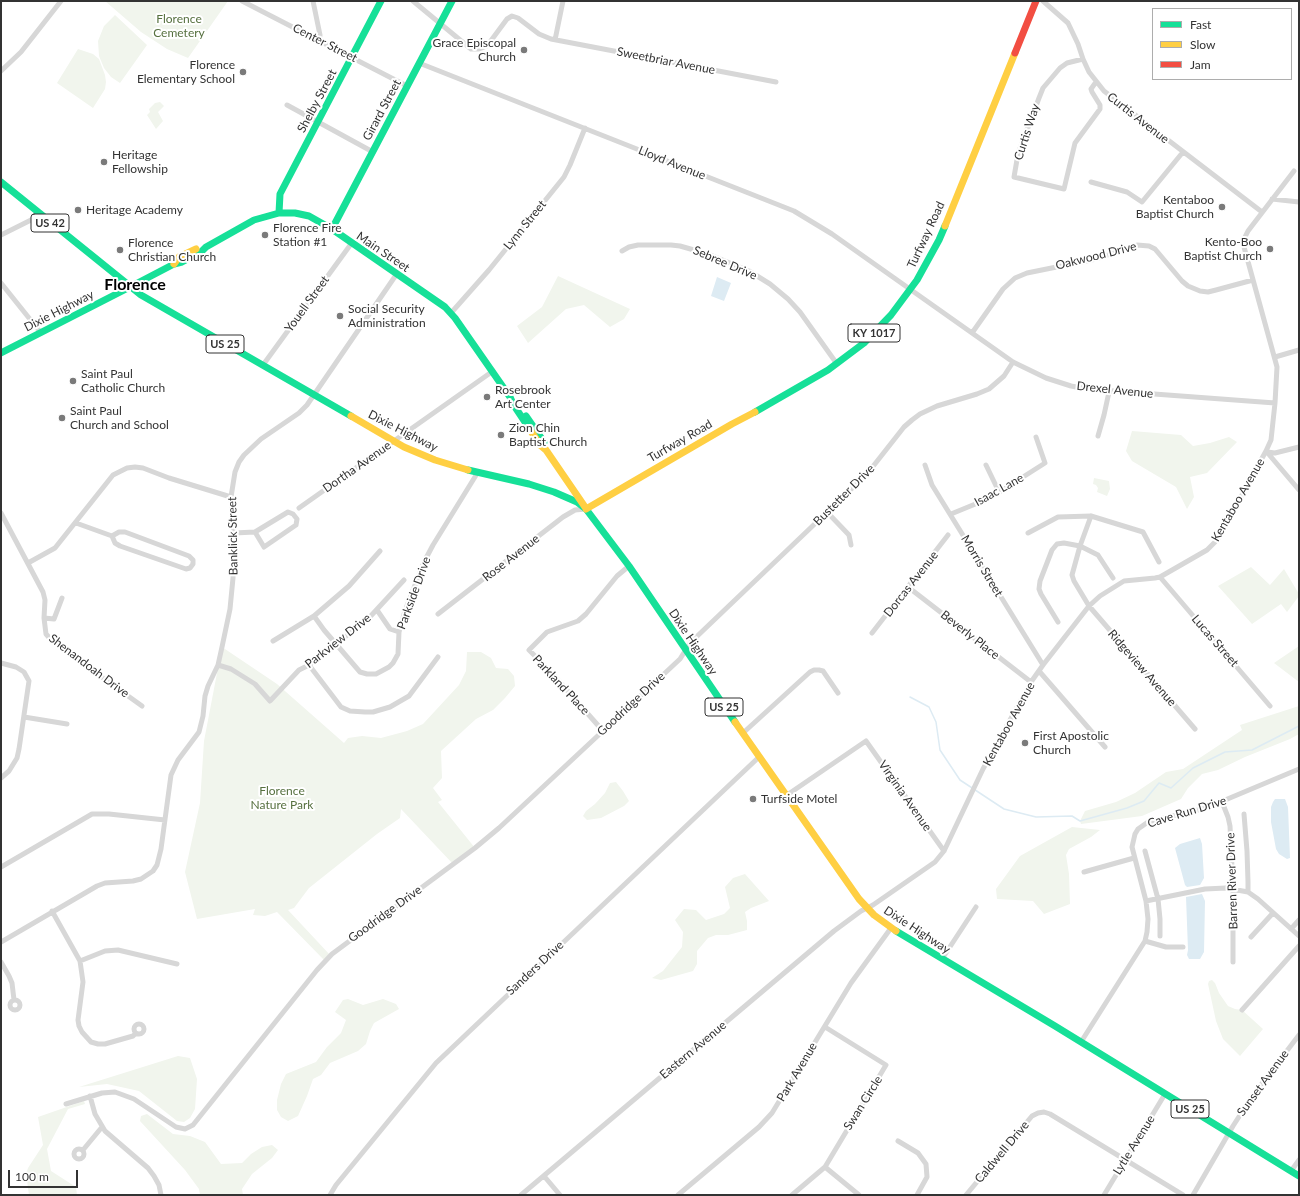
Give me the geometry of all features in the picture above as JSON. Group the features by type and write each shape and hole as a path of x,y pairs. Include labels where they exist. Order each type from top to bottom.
{"main road":[{"name":"Shelby Street","path":"279,213 280,194 381,1"},
{"name":"Girard Street","path":"332,229 452,1"},
{"name":"Turfway Road","path":"586,509 726,427 772,403 837,364 864,343 879,328 911,290 939,240 1036,1"},
{"name":"US 42","path":"1,182 130,287"},
{"name":"Main Street","path":"130,287 174,264 179,257 199,248 206,247 249,222 268,215 279,213 291,212 306,215 332,229 351,244 445,307 456,318 510,397 516,401 532,424 544,443 546,450 586,509"},
{"name":"Dixie Highway","path":"1,353 130,287 163,308 394,441 435,460 529,484 554,492 577,502 586,509 629,566 846,882 874,915 891,928 1081,1042 1299,1176"}],"street":[{"path":"1,71 21,52 60,1"},
{"name":"Center Street","path":"242,1 407,86"},
{"path":"313,1 320,35 319,41"},
{"path":"413,1 440,23"},
{"path":"556,40 563,1"},
{"name":"Curtis Avenue","path":"1043,1 1068,23 1089,72 1111,98 1262,212"},
{"name":"Sweetbriar Avenue","path":"440,23 471,49 479,49 487,46 507,19 512,16 518,18 543,36 556,40 776,82"},
{"name":"Curtis Way","path":"1083,59 1067,63 1060,68 1043,88 1018,154 1014,177 1064,189 1075,143 1100,109 1099,103 1091,88 1096,82"},
{"name":"Lloyd Avenue","path":"420,63 794,211 832,234 911,290"},
{"path":"288,105 373,152"},
{"name":"Lynn Street","path":"450,313 489,270 564,177 586,128"},
{"path":"1091,182 1127,192 1142,202 1183,152"},
{"name":"Kentaboo Avenue","path":"867,908 874,905 932,865 944,851 984,769 1031,682 1089,606 1100,596 1124,581 1160,577 1207,550 1218,539 1266,451 1272,433 1275,404 1277,374 1275,357 1244,247 1244,239 1248,231 1294,171"},
{"path":"1272,199 1299,202"},
{"path":"1,235 40,215"},
{"name":"Youell Street","path":"263,365 351,244"},
{"name":"Oakwood Drive","path":"972,333 1003,289 1022,274 1096,259 1137,244 1143,244 1155,249 1182,281 1188,286 1200,291 1208,292 1253,280"},
{"name":"Sebree Drive","path":"622,251 629,247 638,245 680,246 708,254 749,271 770,284 788,299 800,312 837,364"},
{"name":"Banklick Street","path":"1,942 97,886 105,883 134,881 148,876 153,871 159,859 171,775 178,760 199,732 203,716 205,696 218,665 222,647 232,594 234,533 231,497 235,472 239,462 244,455 261,439 299,413 315,395 396,275"},
{"path":"1,283 41,333"},
{"name":"Drexel Avenue","path":"911,290 1013,362 1058,382 1087,389 1109,392 1275,404"},
{"path":"1275,357 1299,350"},
{"name":"Bustetter Drive","path":"686,650 690,643 866,474 912,420 920,414 937,406 984,392 1000,380 1013,362"},
{"name":"Dortha Avenue","path":"299,508 492,371"},
{"path":"1098,436 1109,392"},
{"name":"Isaac Lane","path":"951,514 990,498 1045,463 1036,437"},
{"path":"1266,451 1274,453 1299,447"},
{"path":"1266,451 1299,490"},
{"name":"Morris Street","path":"925,465 932,485 1043,665"},
{"path":"986,466 999,492"},
{"path":"28,563 55,548 113,475 127,468 143,468 169,478 231,497"},
{"name":"Parkside Drive","path":"314,616 360,672 376,674 389,667 396,658 399,649 399,632 405,611 424,562 478,472"},
{"name":"Rose Avenue","path":"438,614 563,516 575,510 586,509"},
{"path":"234,533 255,532 288,512 293,514 297,519 296,524 264,547 255,532"},
{"path":"827,512 849,535 851,545"},
{"name":"Shenandoah Drive","path":"1,513 43,592 45,600 44,618 46,634 49,639 142,706"},
{"path":"1028,533 1058,517 1091,516 1144,532 1159,562"},
{"name":"Ridgeview Avenue","path":"1091,516 1080,546 1072,575 1074,582 1089,606 1195,729"},
{"path":"76,523 112,536 115,543 120,546 186,569 190,568 193,564 193,560 189,556 125,532 119,532 112,536"},
{"name":"Dorcas Avenue","path":"872,633 948,535"},
{"path":"1058,622 1039,589 1040,581 1052,550 1057,544 1064,543 1080,546 1098,555 1113,578"},
{"path":"272,641 314,616 349,586 380,551"},
{"name":"Parkland Place","path":"603,731 550,671 529,650 547,632 578,621 586,614 617,576 629,566"},
{"name":"Lucas Street","path":"1160,577 1270,706"},
{"name":"Parkview Drive","path":"218,665 231,669 255,684 270,701 299,670 368,619 404,580"},
{"name":"Beverly Place","path":"908,587 1031,682"},
{"path":"44,618 54,619 62,598"},
{"path":"377,610 388,627 393,631 399,632"},
{"name":"Goodridge Drive","path":"66,1104 90,1096 115,1092 134,1099 176,1127 185,1129 193,1126 317,970 332,954 487,839 680,659 686,650"},
{"path":"309,664 341,707 350,711 373,712 390,707 410,696 438,657"},
{"path":"1,663 16,667 27,676 29,680 17,758 9,771 1,778"},
{"path":"743,733 814,670 823,671 838,693"},
{"path":"1039,672 1105,747"},
{"path":"24,717 67,724"},
{"name":"Virginia Avenue","path":"787,795 866,741 944,851"},
{"name":"Sanders Drive","path":"330,1195 336,1185 436,1063 759,757"},
{"name":"Cave Run Drive","path":"1081,1042 1144,941 1148,928 1146,901 1134,858 1132,843 1135,834 1141,826 1148,822 1198,811 1299,768"},
{"name":"Barren River Drive","path":"1222,802 1230,826 1233,889 1233,962"},
{"path":"1,867 92,814 100,813 165,820"},
{"path":"1244,814 1248,859 1248,892"},
{"path":"1145,851 1158,899 1160,936"},
{"path":"1084,872 1134,858"},
{"path":"1146,901 1205,889 1226,888 1248,892 1258,899 1299,936"},
{"path":"942,959 976,907"},
{"name":"Eastern Avenue","path":"521,1195 834,931 867,908"},
{"path":"52,911 80,961 83,982 78,1020 82,1032 91,1042 98,1044 105,1044 133,1036 136,1033"},
{"path":"1251,937 1273,913"},
{"path":"1291,929 1299,920"},
{"name":"Park Avenue","path":"678,1195 759,1127 772,1113 851,983 891,928"},
{"path":"1144,941 1166,947 1183,947"},
{"path":"1242,1010 1299,946"},
{"path":"80,961 105,951 118,950 177,964"},
{"path":"1,962 12,983 14,1000"},
{"name":"Swan Circle","path":"792,1195 825,1167 886,1065 825,1027"},
{"name":"Sunset Avenue","path":"1228,1133 1254,1095 1299,1035"},
{"name":"Lytle Avenue","path":"1104,1195 1165,1094"},
{"path":"90,1096 95,1114 102,1127 110,1136 148,1168 159,1185 161,1195"},
{"name":"Caldwell Drive","path":"966,1195 1032,1116 1044,1112 1050,1114 1183,1195"},
{"path":"83,1150 102,1127"},
{"path":"1193,1195 1228,1133"},
{"path":"898,1141 918,1153 926,1164 926,1176 917,1195"},
{"path":"1291,1171 1299,1160"},
{"path":"825,1167 859,1195"},
{"path":"544,1176 560,1195"}],"green space":[{"name":"Florence Cemetery","path":"105,1 228,1 188,58 167,49 141,32"},
{"path":"115,15 147,45 120,83 111,77 104,68 99,56 98,41 104,26"},
{"path":"78,49 93,54 99,59 105,75 105,89 93,108 57,83"},
{"path":"160,102 164,106 158,112 163,121 156,129 147,115 150,112 149,109 155,103"},
{"path":"558,276 630,309 624,319 610,327 584,305 566,309 528,343 517,326 542,307"},
{"path":"1132,431 1181,435 1193,446 1210,443 1229,437 1237,442 1207,473 1190,477 1194,497 1187,509 1176,487 1132,461 1126,451"},
{"path":"1094,478 1109,481 1110,489 1107,496 1097,492 1098,488 1093,484"},
{"path":"1251,567 1270,585 1284,569 1299,594 1287,612 1281,604 1252,624 1218,586"},
{"path":"1299,646 1299,682 1274,663"},
{"name":"Florence Nature Park","path":"222,647 277,684 344,743 348,738 362,736 381,738 407,731 423,724 459,685 466,671 467,652 481,652 491,658 496,668 508,669 514,676 515,686 505,698 493,710 476,719 441,751 442,778 433,788 442,800 438,802 475,848 453,864 401,809 400,818 377,834 309,888 294,908 288,910 331,956 325,961 277,912 265,916 253,915 255,909 197,919 185,872 200,803 204,741"},
{"path":"1299,706 1299,734 1218,770 1202,774 1188,788 1181,799 1142,816 1081,824 1080,821 1085,811 1116,802 1135,793 1166,772 1183,769 1242,730 1240,725"},
{"path":"616,782 629,801 624,806 601,818 587,820 583,816 586,811 605,793 610,783"},
{"path":"1072,827 1100,830 1091,837 1069,849 1066,855 1069,874 1070,904 1044,914 1033,901 997,899 996,889 1020,856"},
{"path":"745,874 769,901 745,912 747,930 728,935 716,935 708,938 697,951 697,964 693,971 661,980 652,978 663,971 682,947 683,932 675,920 684,909 696,910 706,920 724,914 730,908 725,887 733,878"},
{"path":"1212,980 1228,1006 1242,1010 1263,1029 1240,1056 1223,1039 1216,1021 1208,984 1209,981"},
{"path":"348,999 363,1005 383,999 396,1004 399,1009 374,1023 366,1044 358,1051 330,1063 321,1075 313,1079 298,1116 288,1121 281,1117 277,1110 277,1100 281,1084 286,1074 316,1062 327,1047 341,1033 346,1020 335,1012 343,1000"},
{"path":"178,1056 190,1058 197,1079 195,1109 190,1118 184,1122 177,1121 139,1091 107,1084 79,1087"},
{"path":"84,1101 85,1104 68,1109 47,1149 51,1171 76,1187 77,1195 29,1195 26,1174 28,1168 43,1145 38,1117"},
{"path":"147,1114 173,1134 190,1136 205,1142 221,1164 242,1163 251,1154 262,1147 272,1145 278,1150 272,1158 252,1174 242,1189 243,1195 200,1195 199,1189 185,1170 140,1121 141,1116"}],"shaded area":[{"path":"717,277 731,283 724,301 711,296"},
{"path":"1275,799 1285,799 1288,807 1290,858 1287,859 1279,854 1276,849 1271,822 1271,807"},
{"path":"1200,838 1202,844 1204,878 1200,885 1187,887 1185,885 1175,848 1180,844"},
{"path":"1202,894 1205,901 1204,952 1200,959 1189,959 1187,955 1186,897"}],"waterway":[{"path":"910,697 929,707 936,722 940,750 960,780 1004,809 1036,817 1072,816 1080,821 1127,808 1144,801 1159,783 1171,788 1193,768 1225,752 1252,750 1299,726"}],"traffic: fast":[{"path":"279,213 280,194 381,1"},
{"path":"332,229 452,1"},
{"path":"1,182 141,295 351,416"},
{"path":"130,287 201,252 206,247 254,220 279,213 295,213 309,216 332,229 445,307 455,318 510,397 529,428"},
{"path":"755,412 828,370 864,343 891,315 917,280 945,226"},
{"path":"1,353 130,287"},
{"path":"526,416 544,442"},
{"path":"468,470 529,484 554,492 577,502 586,509 629,566 735,722"},
{"path":"896,931 1055,1026 1299,1176"}],"traffic: slow":[{"path":"945,226 1015,53"},
{"path":"174,264 179,257 196,249"},
{"path":"586,509 755,412"},
{"path":"351,416 404,447 435,460 468,470"},
{"path":"529,428 585,507"},
{"path":"735,722 859,899 874,915 896,931"}],"traffic: jam":[{"path":"1015,53 1036,1"}],"place":[{"name":"Grace Episcopal Church","path":"524,50"},
{"name":"Florence Elementary School","path":"243,72"},
{"name":"Heritage Fellowship","path":"104,162"},
{"name":"Kentaboo Baptist Church","path":"1222,207"},
{"name":"Heritage Academy","path":"78,210"},
{"name":"Florence Fire Station #1","path":"265,235"},
{"name":"Kento-Boo Baptist Church","path":"1270,249"},
{"name":"Florence Christian Church","path":"120,250"},
{"name":"Social Security Administration","path":"340,316"},
{"name":"Saint Paul Catholic Church","path":"73,381"},
{"name":"Rosebrook Art Center","path":"487,397"},
{"name":"Saint Paul Church and School","path":"62,418"},
{"name":"Zion Chin Baptist Church","path":"501,435"},
{"name":"First Apostolic Church","path":"1025,743"},
{"name":"Turfside Motel","path":"753,799"}],"district":[{"name":"Florence","path":"135,285"}]}
